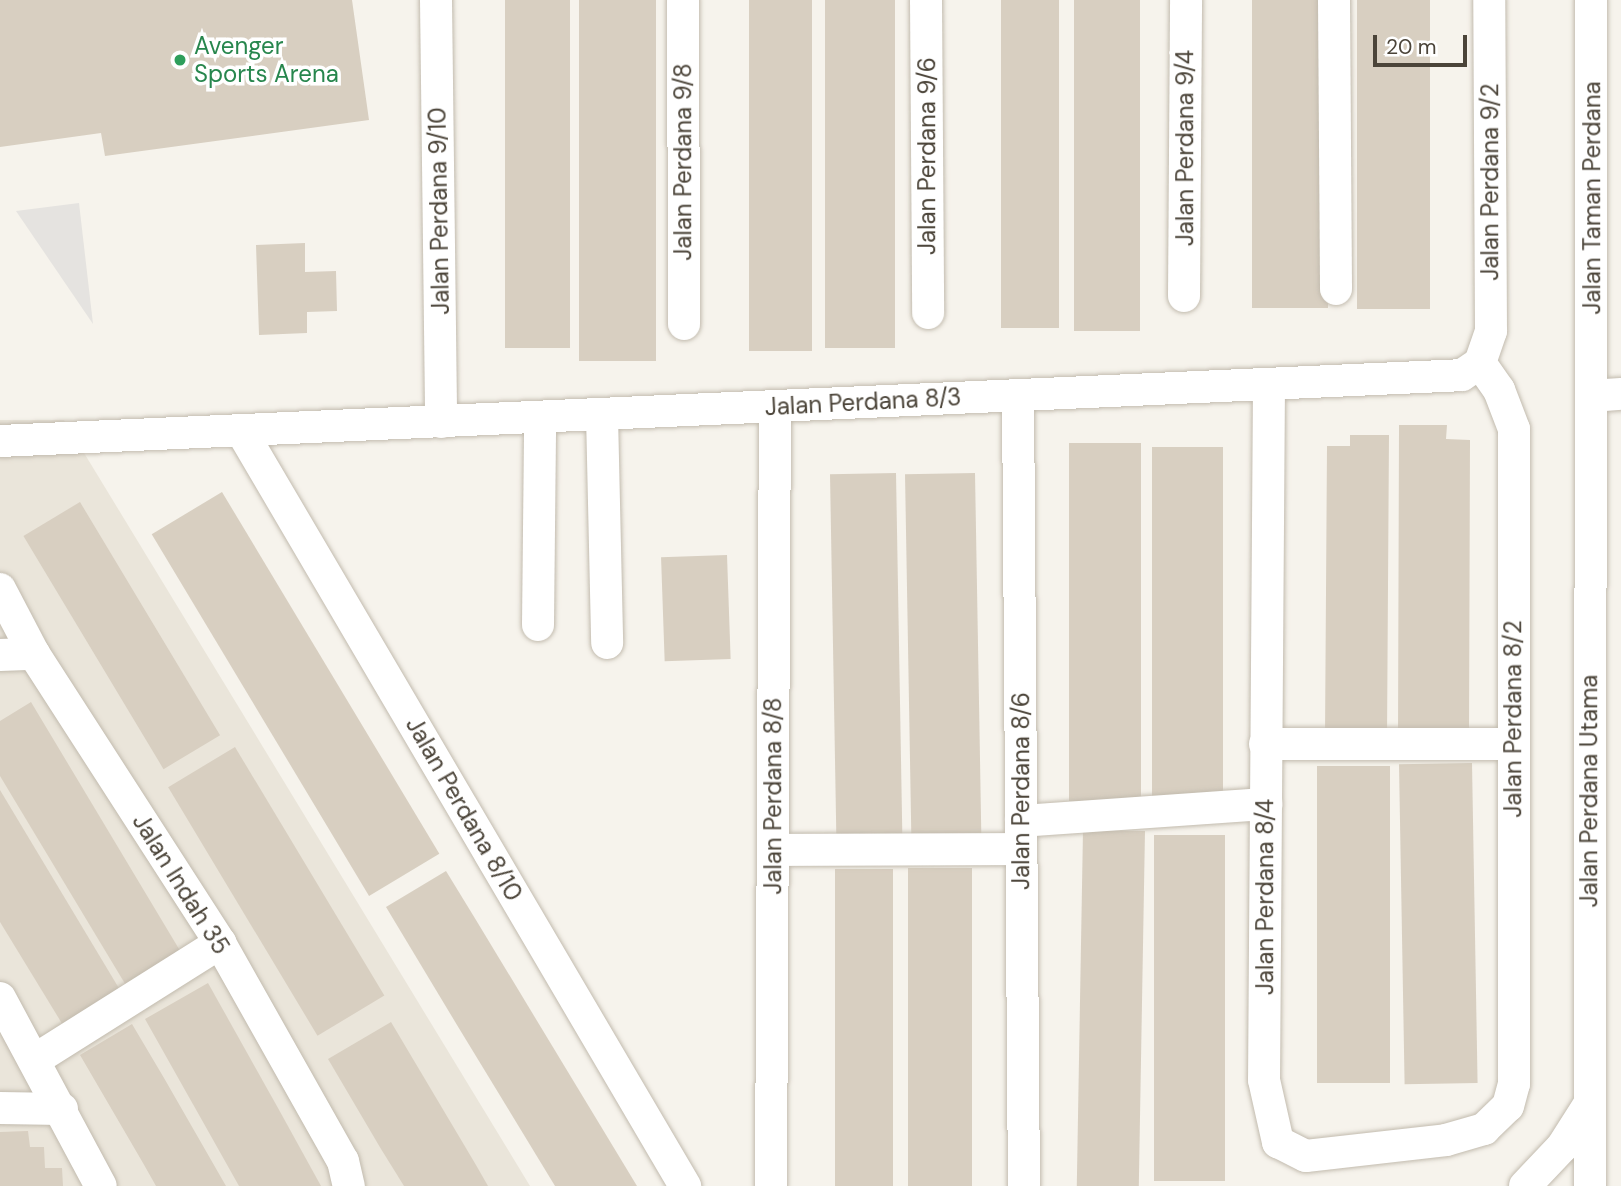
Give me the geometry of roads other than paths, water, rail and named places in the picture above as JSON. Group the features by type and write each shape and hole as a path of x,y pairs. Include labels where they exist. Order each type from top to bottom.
{"street":[{"name":"Jalan Perdana 9/10","path":"436,0 441,422"},
{"name":"Jalan Perdana 9/8","path":"683,0 684,324"},
{"name":"Jalan Perdana 9/6","path":"926,0 928,313"},
{"name":"Jalan Perdana 9/4","path":"1184,296 1186,0"},
{"path":"1334,0 1336,289"},
{"name":"Jalan Perdana 9/2","path":"1480,363 1491,331 1489,0"},
{"name":"Jalan Taman Perdana","path":"1591,0 1606,395"},
{"name":"Jalan Perdana 8/3","path":"242,432 1462,374 1480,363"},
{"name":"Jalan Perdana 8/2","path":"1480,363 1499,390 1514,429 1514,1084"},
{"name":"Jalan Perdana 8/4","path":"1269,383 1264,1080 1278,1142 1306,1156 1446,1140 1484,1129 1508,1106 1514,1084"},
{"name":"Jalan Perdana 8/6","path":"1018,395 1024,1186"},
{"name":"Jalan Perdana Utama","path":"1590,1186 1606,395"},
{"name":"Jalan Perdana 8/8","path":"771,1186 775,407"},
{"path":"602,415 607,643"},
{"path":"538,625 540,418"},
{"path":"0,441 242,432"},
{"name":"Jalan Perdana 8/10","path":"242,432 685,1186"},
{"name":"Jalan Indah 35","path":"0,589 34,654 220,943 343,1161 349,1186"},
{"path":"0,656 34,654"},
{"path":"1265,744 1513,744"},
{"path":"773,850 1021,835 1266,804"},
{"path":"36,1059 220,943"},
{"path":"0,998 36,1059 100,1186"},
{"path":"1525,1186 1562,1147 1590,1102"},
{"path":"0,1108 62,1110"}],"place":[{"name":"Avenger Sports Arena","path":"180,60"}]}
